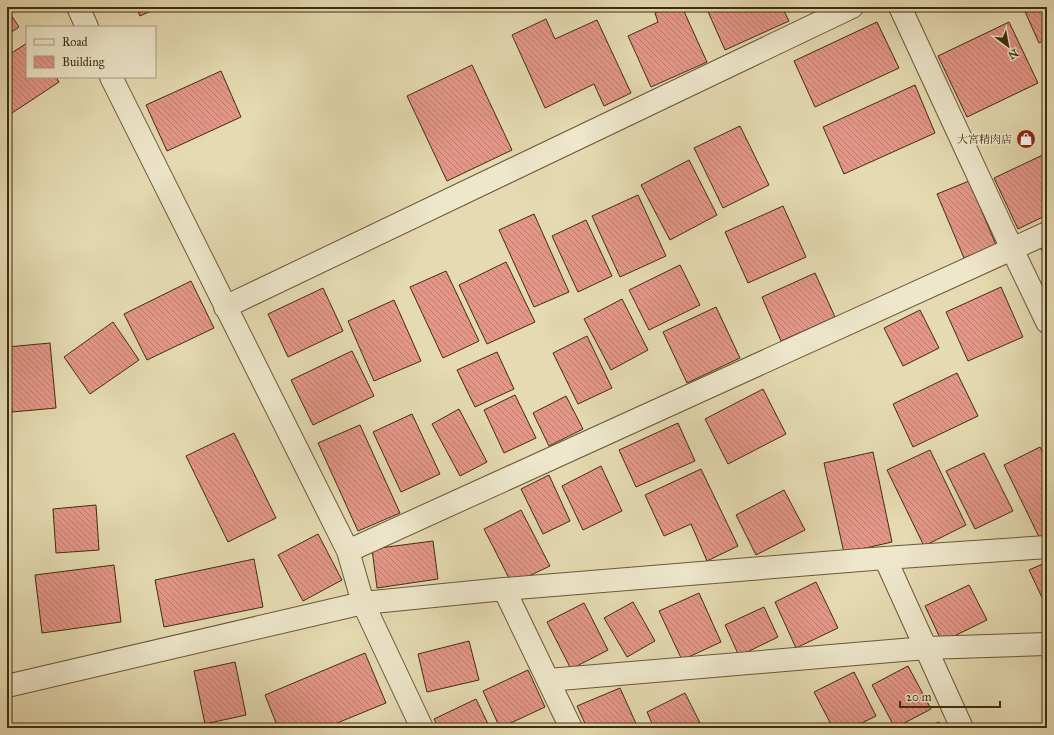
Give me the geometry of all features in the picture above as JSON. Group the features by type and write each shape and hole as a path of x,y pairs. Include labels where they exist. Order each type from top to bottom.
{"lane":[{"path":"78,7 87,26"},
{"path":"225,307 852,7"},
{"path":"900,7 1047,322"},
{"path":"111,78 348,550 363,603 422,728"},
{"path":"348,550 1047,233"},
{"path":"7,686 363,603 504,589 885,558 1047,547"},
{"path":"885,558 962,728"},
{"path":"504,589 571,728"},
{"path":"548,680 926,648 1047,644"}],"building":[{"path":"136,7 160,7 140,16"},
{"path":"669,7 682,7 707,62 651,87 628,36 658,22 655,13"},
{"path":"706,7 782,7 789,21 725,50"},
{"path":"815,7 831,7 818,14"},
{"path":"1023,7 1047,7 1047,39 1039,43"},
{"path":"7,9 19,27 7,35"},
{"path":"546,19 555,39 597,20 631,93 604,106 594,84 545,108 512,35"},
{"path":"877,22 899,68 815,107 794,61"},
{"path":"1009,22 1038,83 967,117 938,56"},
{"path":"26,44 26,78 57,78 59,82 12,113 7,106 7,56"},
{"path":"472,65 512,150 447,181 407,96"},
{"path":"221,71 241,117 167,151 146,105"},
{"path":"915,85 935,133 844,174 823,127"},
{"path":"740,126 769,185 723,208 694,148"},
{"path":"1047,153 1047,215 1018,229 994,178"},
{"path":"689,160 717,215 670,240 641,185"},
{"path":"969,181 996,245 964,258 937,194"},
{"path":"638,195 666,256 620,277 592,216"},
{"path":"783,206 806,257 748,283 725,232"},
{"path":"534,214 569,292 534,307 499,230"},
{"path":"586,220 612,276 578,292 552,236"},
{"path":"1047,243 1047,261 1040,247"},
{"path":"506,262 535,322 487,344 459,285"},
{"path":"680,265 700,305 649,330 629,290"},
{"path":"446,271 479,341 443,358 410,287"},
{"path":"815,273 835,317 781,341 762,297"},
{"path":"191,281 214,328 147,360 124,314"},
{"path":"1001,287 1023,337 968,361 946,312"},
{"path":"323,288 343,331 288,357 268,314"},
{"path":"622,299 648,350 611,370 584,319"},
{"path":"394,300 421,361 374,381 348,321"},
{"path":"716,307 740,358 687,383 663,332"},
{"path":"920,310 939,348 903,366 884,328"},
{"path":"113,322 139,360 90,394 64,357"},
{"path":"587,336 612,388 578,404 553,353"},
{"path":"50,343 56,408 12,412 7,347"},
{"path":"352,351 374,396 313,425 291,380"},
{"path":"497,352 514,389 475,407 457,370"},
{"path":"957,373 978,416 913,447 893,404"},
{"path":"763,389 786,434 728,464 705,419"},
{"path":"515,395 536,438 504,453 484,410"},
{"path":"566,396 583,429 549,446 533,413"},
{"path":"459,409 487,462 460,476 432,424"},
{"path":"412,414 440,474 401,492 373,432"},
{"path":"678,423 695,461 636,487 619,450"},
{"path":"360,425 400,513 358,531 318,443"},
{"path":"234,433 276,518 228,542 186,456"},
{"path":"1040,447 1047,462 1047,533 1039,537 1004,465"},
{"path":"930,450 966,525 924,546 887,470"},
{"path":"873,452 892,542 844,553 824,463"},
{"path":"984,453 1013,511 975,529 946,471"},
{"path":"601,466 622,511 583,530 562,486"},
{"path":"701,469 738,546 707,561 691,524 664,536 645,495"},
{"path":"549,475 570,521 543,534 521,489"},
{"path":"784,490 805,530 756,555 736,515"},
{"path":"96,505 99,550 56,553 53,509"},
{"path":"521,510 550,566 512,584 484,529"},
{"path":"318,534 342,580 303,601 278,555"},
{"path":"433,541 438,579 377,588 372,549"},
{"path":"254,559 263,607 164,627 155,580"},
{"path":"1047,562 1047,608 1029,570"},
{"path":"114,565 121,622 42,633 35,575"},
{"path":"816,582 838,628 796,648 775,602"},
{"path":"969,585 987,620 942,642 925,606"},
{"path":"699,593 721,642 682,660 659,611"},
{"path":"633,602 655,641 627,657 604,618"},
{"path":"584,603 608,650 571,669 547,622"},
{"path":"764,607 778,637 739,656 725,625"},
{"path":"469,641 479,680 427,692 418,654"},
{"path":"365,653 386,703 325,728 278,728 265,695"},
{"path":"235,662 246,715 205,724 194,671"},
{"path":"908,666 931,709 895,728 872,685"},
{"path":"528,670 545,707 500,728 483,691"},
{"path":"854,672 876,716 852,728 833,728 814,692"},
{"path":"620,688 638,728 587,728 577,706"},
{"path":"685,693 700,723 690,728 654,728 647,712"},
{"path":"476,699 490,728 439,728 434,719"},
{"path":"939,722 942,728 926,728"},
{"path":"548,723 550,728 537,728"}],"place":[{"name":"大宮精肉店","path":"1026,139"}]}
